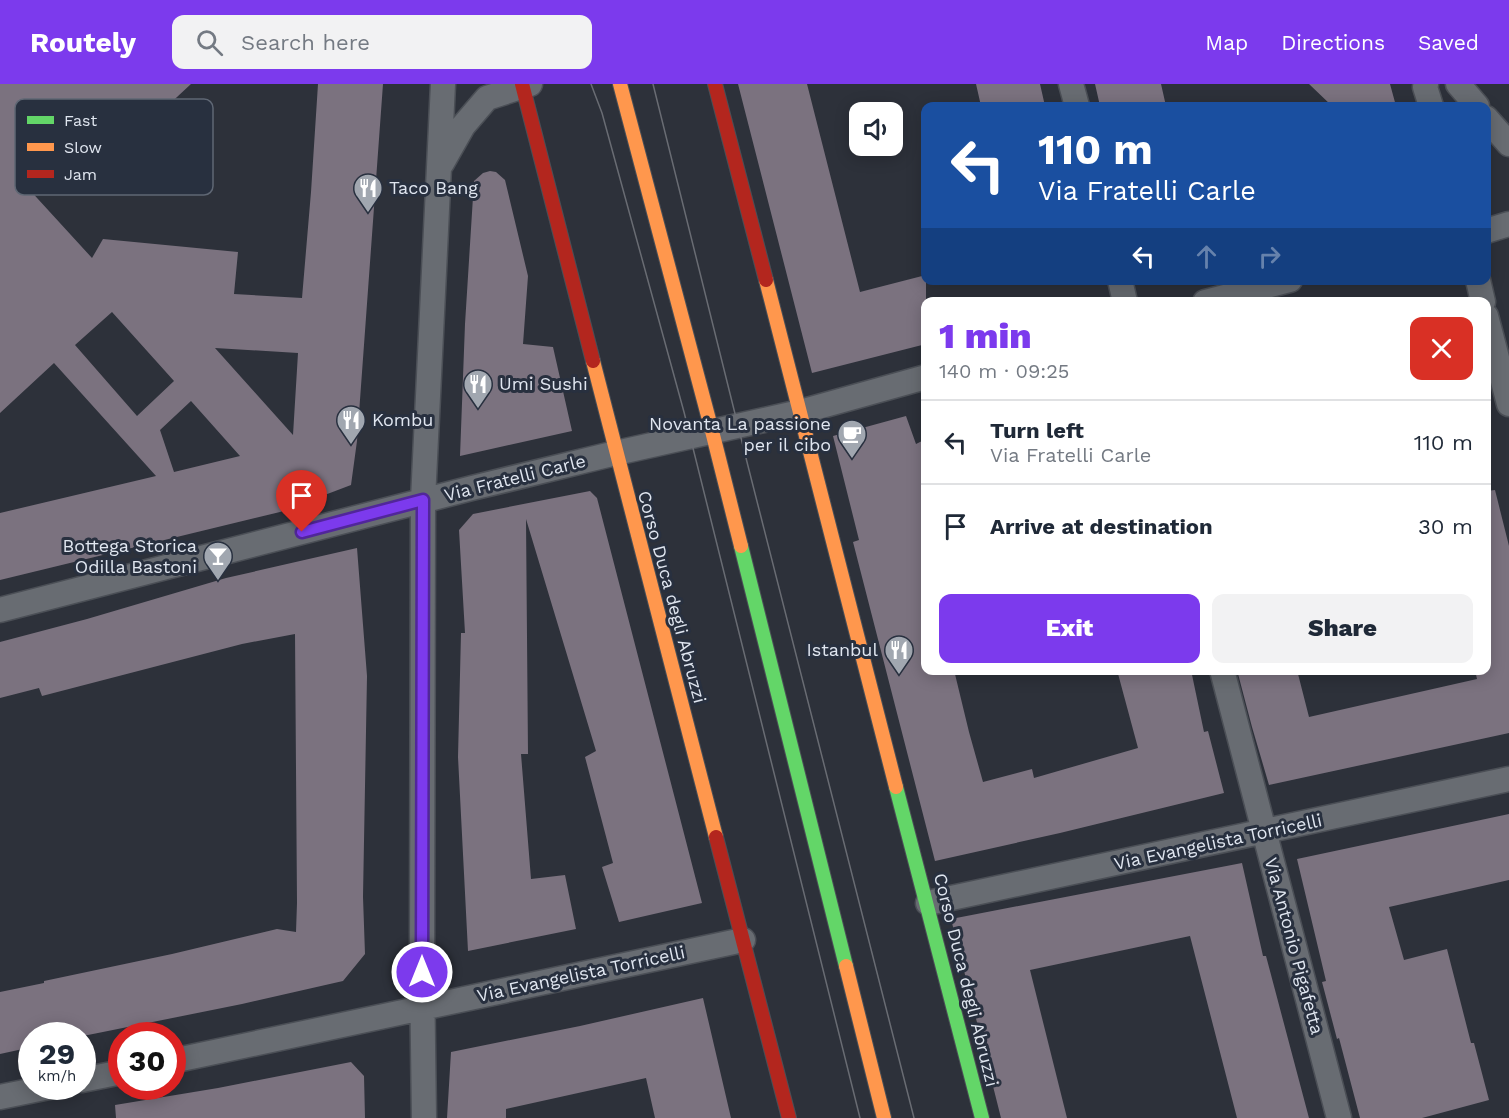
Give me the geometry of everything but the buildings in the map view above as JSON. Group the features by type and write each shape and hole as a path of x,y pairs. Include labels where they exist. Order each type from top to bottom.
{"street":[{"path":"423,1118 423,500 444,84"},
{"path":"620,84 712,431 884,1118"},
{"name":"Corso Duca degli Abruzzi","path":"715,84 982,1118"},
{"path":"1071,84 1076,102"},
{"path":"1426,84 1430,102"},
{"path":"1458,84 1474,102"},
{"path":"440,168 463,126 487,98 525,85"},
{"name":"Corso Duca degli Abruzzi","path":"525,85 616,453 789,1118"},
{"path":"1491,124 1509,144"},
{"path":"1491,229 1509,224"},
{"path":"1224,297 1271,285"},
{"path":"1491,335 1509,404"},
{"name":"Via Fratelli Carle","path":"0,610 423,500 616,453 800,412 921,378"},
{"name":"Via Antonio Pigafetta","path":"1223,675 1339,1118"},
{"name":"Via Evangelista Torricelli","path":"928,903 1509,779"},
{"name":"Via Evangelista Torricelli","path":"186,1058 743,940"},
{"path":"0,1097 18,1093"}],"tram line":[{"path":"591,84 602,113 684,412 860,1118"},
{"path":"653,84 914,1118"}],"traffic: fast":[{"path":"741,546 846,966"},
{"path":"896,787 982,1118"}],"traffic: slow":[{"path":"620,84 741,546"},
{"path":"766,280 896,787"},
{"path":"593,361 716,837"},
{"path":"846,966 884,1118"}],"traffic: jam":[{"path":"522,84 593,361"},
{"path":"715,84 766,280"},
{"path":"716,837 789,1118"}],"place":[{"name":"Taco Bang","path":"368,214"},
{"name":"Umi Sushi","path":"478,410"},
{"name":"Kombu","path":"351,446"},
{"name":"Novanta La passione per il cibo","path":"852,460"},
{"name":"Bottega Storica Odilla Bastoni","path":"218,582"},
{"name":"Istanbul","path":"899,676"}],"route":[{"path":"302,532 423,500 422,972"}]}
